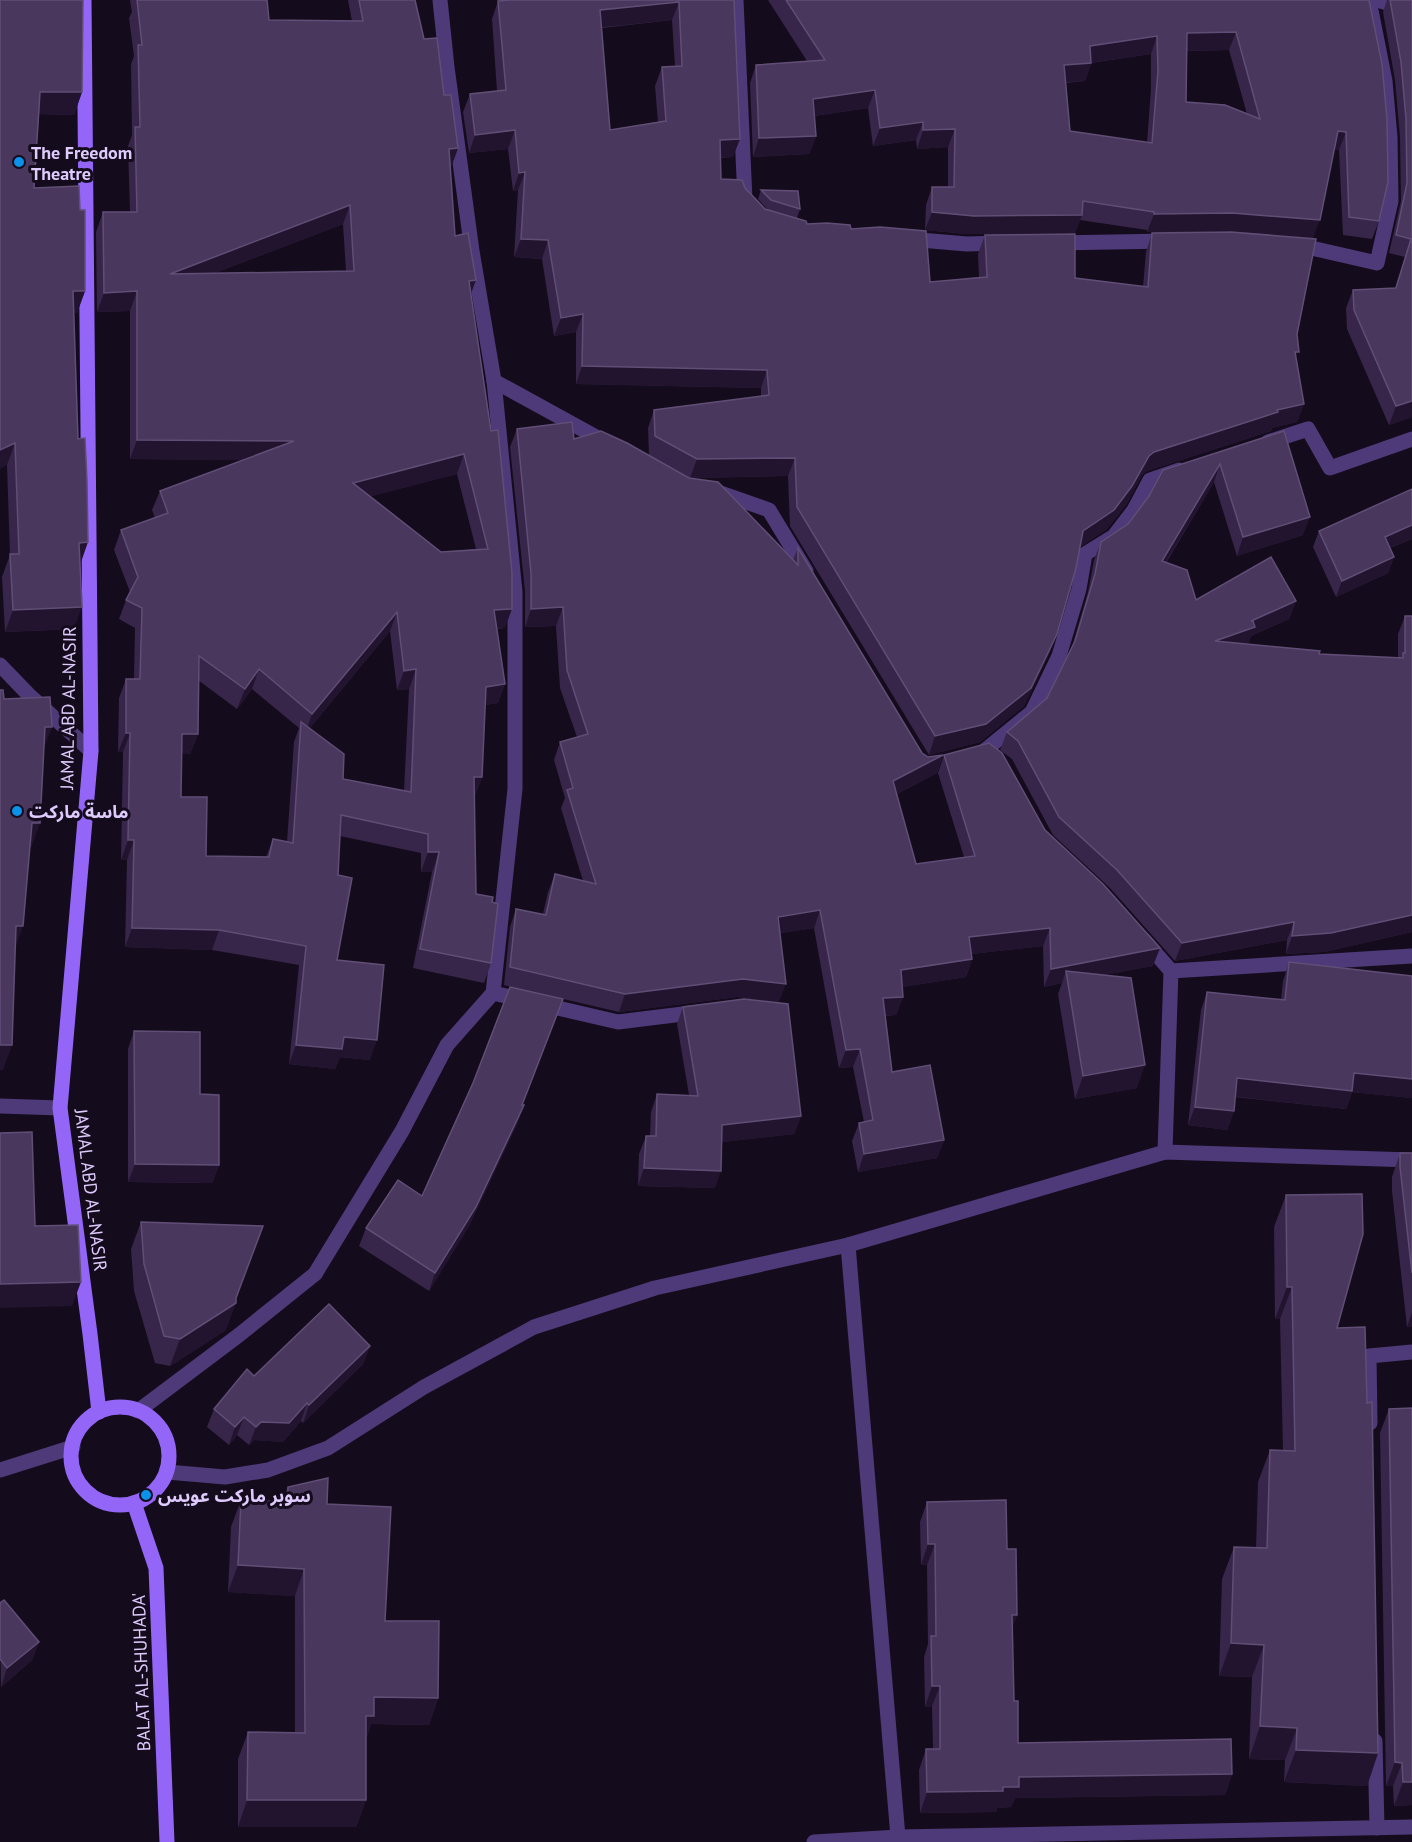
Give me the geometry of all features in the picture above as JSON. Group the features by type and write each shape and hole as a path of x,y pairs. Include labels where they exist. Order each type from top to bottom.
{"main road":[{"name":"JAMAL ABD AL-NASIR","path":"84,0 91,751 60,1108 99,1412"},
{"path":"114,1407 131,1408 138,1411 147,1415 159,1426 167,1441 169,1457 167,1472 159,1486 148,1496 134,1503 119,1505 104,1502 90,1495 80,1484 73,1469 71,1453 75,1436 85,1422 99,1412 114,1407"},
{"name":"BALAT AL-SHUHADA'","path":"134,1503 156,1568 167,1842"}],"street":[{"path":"138,1411 315,1274 402,1131 447,1046 493,993 515,789 515,592 494,381 472,251 440,0"},
{"path":"736,0 745,200 762,218"},
{"path":"1284,245 1307,247 1377,263 1391,201 1390,137 1385,81 1369,0"},
{"path":"1378,0 1412,11"},
{"path":"890,237 967,244 1014,243"},
{"path":"1037,243 1178,241"},
{"path":"494,381 626,453"},
{"path":"1251,447 1308,429 1330,468 1412,439"},
{"path":"984,754 1032,712 1059,657 1080,589 1085,554 1114,536 1134,510 1150,480 1195,465"},
{"path":"705,489 769,510 813,582"},
{"path":"0,665 91,751"},
{"path":"1133,929 1172,971 1166,1152"},
{"path":"1172,971 1412,956"},
{"path":"493,993 618,1022 717,1010"},
{"path":"0,1106 60,1108"},
{"path":"167,1472 225,1477 268,1470 328,1448 424,1387 534,1327 655,1288 848,1245 1166,1152 1412,1160"},
{"path":"848,1245 898,1837"},
{"path":"1370,1438 1369,1356 1412,1352"},
{"path":"0,1470 73,1447"},
{"path":"1375,1722 1377,1828"},
{"path":"814,1842 898,1837 1412,1827"}],"building":[{"path":"0,0 83,0 82,92 40,92 34,188 79,186 80,210 85,210 85,291 73,291 78,439 85,438 87,481 88,542 79,543 82,607 13,610 10,554 19,554 15,443 0,450"},
{"path":"137,0 267,0 269,20 363,21 359,0 415,0 424,39 437,38 444,95 451,95 458,148 449,149 455,236 468,233 476,280 469,281 491,431 498,430 512,573 512,609 494,610 505,684 486,687 482,777 474,777 476,894 493,897 492,902 498,904 491,963 420,949 439,852 428,852 428,834 341,815 338,875 352,878 337,960 384,965 377,1040 344,1037 342,1049 296,1045 306,946 219,930 132,928 134,840 128,840 130,733 126,733 126,679 140,679 142,608 126,600 138,577 121,530 168,513 160,491 294,441 137,440 137,291 104,293 103,212 137,212 135,127 140,127 138,45 142,45","holes":["350,205 354,271 170,274","464,454 488,549 441,552 353,483","397,612 404,671 416,669 411,792 343,779 344,754 301,722 293,843 273,839 269,857 206,856 207,797 181,797 182,734 198,734 199,656 245,689 259,669 312,714"]},
{"path":"734,0 740,139 720,140 721,179 742,180 745,188 765,209 806,221 807,224 850,225 851,229 880,227 926,231 930,282 987,277 985,235 1075,234 1075,278 1148,287 1152,233 1231,232 1316,239 1297,334 1299,352 1295,352 1304,404 1277,410 1278,412 1154,452 1149,456 1132,486 1114,510 1083,531 1076,568 1057,634 1031,688 986,724 935,736 797,507 795,458 697,459 655,436 654,410 769,395 767,370 582,366 583,314 561,318 548,240 521,239 525,172 519,173 515,130 475,135 470,94 506,90 498,1","holes":["679,2 682,66 662,67 666,121 610,130 600,10"]},
{"path":"786,0 1369,0 1382,64 1387,119 1388,182 1379,221 1349,217 1346,132 1338,131 1320,220 1232,213 1154,214 1154,212 1083,201 1082,215 974,216 932,212 932,187 954,187 955,129 923,130 923,122 880,128 875,90 813,99 816,136 759,138 756,65 825,60","holes":["1236,32 1260,119 1225,105 1186,102 1187,33","1157,36 1158,71 1152,143 1070,131 1064,65 1091,63 1090,46"]},
{"path":"1390,0 1412,0 1412,401 1396,406 1354,310 1353,290 1396,288 1411,239 1396,235 1407,183 1406,119 1401,62"},
{"path":"761,190 798,191 800,209 771,200"},
{"path":"572,422 574,439 601,431 689,478 718,482 798,565 798,548 922,753 928,757 943,755 893,781 916,864 975,856 944,755 989,743 1002,753 1045,830 1103,884 1160,948 1051,969 1050,928 969,937 972,959 901,970 903,997 883,998 892,1072 930,1065 944,1140 864,1154 859,1123 873,1120 860,1049 846,1050 820,910 778,917 786,984 743,979 625,994 510,967 516,909 546,915 555,874 596,884 567,790 573,788 560,742 588,734 567,670 563,607 531,609 531,573 517,429"},
{"path":"1284,431 1310,517 1243,537 1220,464 1162,561 1187,570 1196,600 1271,557 1296,601 1251,621 1255,627 1215,641 1320,651 1319,654 1403,658 1405,616 1412,616 1412,915 1331,933 1292,936 1294,922 1182,943 1117,870 1059,817 1018,741 1007,732 1047,698 1075,641 1095,574 1101,542 1128,524 1149,496 1163,470"},
{"path":"1412,489 1412,525 1385,537 1394,557 1342,581 1319,531"},
{"path":"0,690 3,690 4,699 50,697 52,727 45,727 40,823 32,823 23,926 16,926 12,1045 0,1045"},
{"path":"1289,962 1412,976 1412,1079 1354,1073 1352,1091 1237,1078 1234,1111 1195,1107 1207,992 1285,1000"},
{"path":"1066,971 1131,978 1145,1065 1083,1076"},
{"path":"510,987 563,999 522,1105 524,1105 476,1207 435,1273 366,1228 398,1180 422,1196 473,1083"},
{"path":"744,999 788,1004 801,1116 722,1125 721,1171 644,1168 646,1136 656,1136 657,1094 698,1096 683,1007"},
{"path":"134,1031 200,1032 200,1094 219,1095 219,1165 135,1164"},
{"path":"32,1132 35,1226 78,1225 81,1282 0,1284 0,1133"},
{"path":"1400,1153 1412,1153 1412,1273 1400,1167"},
{"path":"1362,1194 1363,1234 1337,1328 1365,1327 1367,1403 1372,1402 1378,1753 1296,1750 1297,1728 1260,1726 1264,1645 1231,1643 1234,1547 1267,1548 1270,1450 1295,1451 1292,1287 1287,1287 1286,1195"},
{"path":"141,1222 263,1226 236,1303 180,1339 164,1336 144,1264"},
{"path":"329,1304 370,1346 309,1405 307,1403 289,1423 261,1422 256,1427 244,1417 235,1427 214,1409 247,1369 254,1376"},
{"path":"1412,1408 1412,1782 1403,1782 1402,1763 1395,1762 1389,1409"},
{"path":"328,1478 327,1504 391,1507 385,1621 439,1621 438,1698 374,1697 374,1716 366,1716 366,1800 247,1800 248,1732 305,1733 304,1569 238,1565 241,1500 287,1502 288,1487"},
{"path":"1006,1500 1007,1549 1016,1549 1017,1615 1012,1615 1014,1701 1018,1701 1018,1743 1231,1739 1232,1774 1019,1777 1019,1787 1003,1787 1003,1791 927,1792 926,1749 940,1749 940,1686 932,1686 931,1636 936,1636 935,1544 928,1544 927,1502"},
{"path":"4,1600 39,1642 7,1668 0,1659 0,1603"}],"place":[{"name":"The Freedom Theatre","path":"19,162"},
{"name":"ماسة ماركت","path":"17,811"},
{"name":"سوبر ماركت عويس","path":"146,1495"}]}
